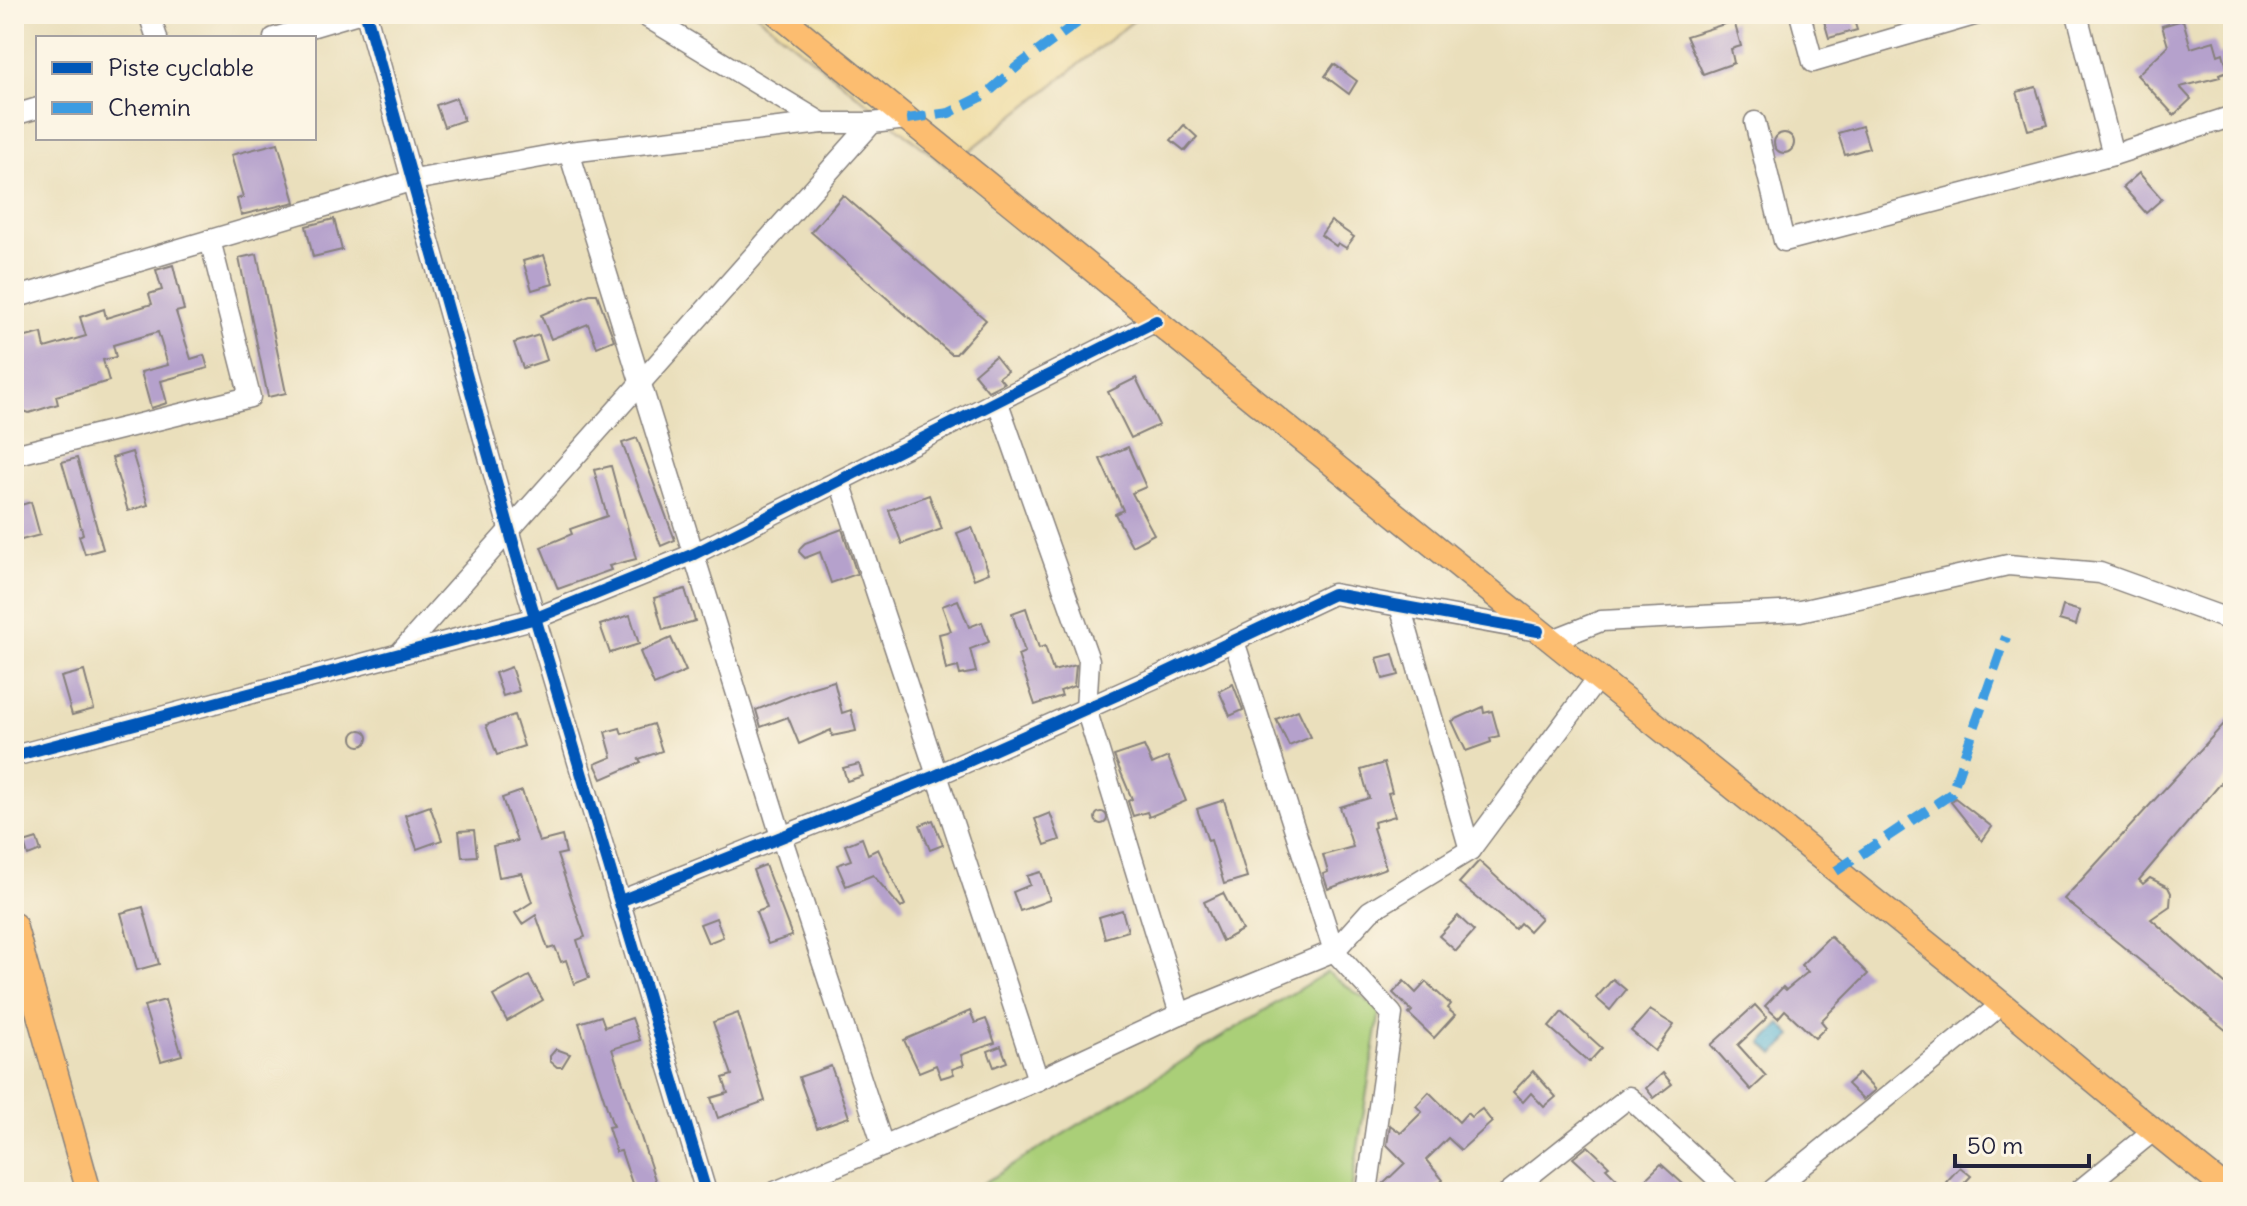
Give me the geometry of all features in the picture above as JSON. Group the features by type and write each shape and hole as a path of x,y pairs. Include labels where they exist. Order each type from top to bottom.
{"main road":[{"path":"778,14 2230,1192"},
{"path":"14,925 24,998 89,1192"}],"street":[{"path":"149,14 156,36"},
{"path":"281,36 355,14"},
{"path":"366,14 510,530 706,1192"},
{"path":"642,14 822,123"},
{"path":"1800,14 1813,62 1944,19 1978,14"},
{"path":"2077,14 2113,155"},
{"path":"14,115 36,109"},
{"path":"1755,122 1784,241 2113,155 2233,116"},
{"path":"14,298 414,180 569,152 822,123 907,119"},
{"path":"399,654 872,123"},
{"path":"569,152 781,836 883,1146"},
{"path":"14,455 250,397 210,240"},
{"path":"14,756 536,618 694,554 1156,321"},
{"path":"998,403 1089,660 1086,709 1180,1014"},
{"path":"840,482 1038,1080"},
{"path":"620,901 935,776 1333,594 1544,636 1601,621 1800,611 2008,565 2100,573 2233,621"},
{"path":"1400,606 1470,850"},
{"path":"1234,641 1334,951 1392,1014 1367,1192"},
{"path":"775,1192 1038,1080 1180,1014 1334,951 1370,911 1470,850 1597,679"},
{"path":"1770,1192 2002,1004"},
{"path":"1509,1192 1629,1097 1732,1192"},
{"path":"2078,1192 2153,1131"}],"green space":[{"path":"1327,972 1380,1010 1351,1192 969,1192"}],"sand":[{"path":"756,14 1142,14 958,160 946,166"}],"water":[{"path":"1781,1024 1792,1036 1774,1054 1762,1043"}],"building":[{"path":"1822,14 1852,14 1857,30 1829,38"},
{"path":"2183,20 2191,48 2214,41 2218,55 2223,53 2228,71 2219,74 2220,77 2180,87 2191,99 2174,115 2137,75 2168,46 2162,26"},
{"path":"1734,21 1741,46 1731,49 1734,63 1703,74 1686,36"},
{"path":"1334,64 1357,81 1349,94 1325,76"},
{"path":"2036,87 2047,125 2028,130 2017,92"},
{"path":"456,98 464,120 444,127 436,105"},
{"path":"1184,125 1197,137 1185,151 1171,140"},
{"path":"1862,126 1869,148 1845,155 1838,133"},
{"path":"1784,133 1791,136 1794,143 1791,150 1784,153 1777,150 1774,143 1777,136"},
{"path":"278,143 295,202 241,215 237,199 243,197 231,155"},
{"path":"2139,173 2162,199 2146,213 2123,187"},
{"path":"843,195 986,320 956,354 951,354 811,232"},
{"path":"334,219 342,250 313,257 306,226"},
{"path":"1331,221 1354,237 1346,248 1338,243 1336,246 1321,235"},
{"path":"257,254 286,393 268,397 239,258"},
{"path":"544,255 553,284 532,290 523,261"},
{"path":"173,265 184,310 176,312 191,359 204,355 208,368 161,381 167,403 151,408 141,372 168,365 158,332 113,345 116,357 103,360 109,381 56,396 58,404 29,413 14,407 14,340 42,333 45,348 86,336 80,317 104,309 106,318 152,304 149,294 162,290 156,270"},
{"path":"590,294 597,294 614,340 597,347 588,324 551,339 541,315"},
{"path":"539,335 547,360 523,368 514,343"},
{"path":"995,356 1007,371 999,377 1004,383 988,391 974,374"},
{"path":"1136,378 1159,425 1131,438 1108,392"},
{"path":"637,438 675,540 661,546 622,443"},
{"path":"1128,447 1146,487 1132,493 1154,534 1132,546 1115,514 1123,510 1100,459"},
{"path":"132,452 148,505 128,511 112,458"},
{"path":"77,458 103,549 85,554 79,536 83,534 62,462"},
{"path":"611,466 636,559 609,566 611,570 558,589 541,547 572,534 570,529 607,516 594,470"},
{"path":"929,495 942,529 902,544 889,510"},
{"path":"31,502 40,535 14,542 14,507"},
{"path":"972,527 989,573 974,579 957,533"},
{"path":"842,529 857,574 831,583 820,552 805,558 799,552 805,543"},
{"path":"685,589 695,621 663,630 654,598"},
{"path":"958,600 969,627 982,622 989,642 970,649 976,672 960,675 958,667 946,670 939,634 951,631 942,606"},
{"path":"2063,606 2080,611 2076,625 2059,620"},
{"path":"1026,608 1039,648 1045,646 1053,671 1076,665 1074,686 1060,691 1062,696 1035,705 1018,655 1025,652 1012,613"},
{"path":"630,615 639,644 610,653 600,625"},
{"path":"671,638 686,671 654,685 640,652"},
{"path":"1393,654 1399,675 1383,679 1377,658"},
{"path":"511,667 519,691 503,696 495,673"},
{"path":"84,671 94,709 72,715 61,677"},
{"path":"834,681 842,713 851,710 856,731 832,736 831,730 799,744 788,717 761,727 756,710"},
{"path":"1233,684 1243,710 1230,716 1219,691"},
{"path":"1483,707 1484,713 1492,711 1499,736 1466,751 1452,721"},
{"path":"1298,710 1311,737 1289,746 1276,719"},
{"path":"2233,714 2233,769 2139,880 2143,884 2150,878 2168,887 2170,906 2151,919 2233,991 2233,1036 2064,899"},
{"path":"514,715 524,746 497,755 486,725"},
{"path":"653,724 662,751 639,759 641,762 602,779 595,764 612,757 605,732 620,728 622,734"},
{"path":"360,730 368,738 360,746 352,738"},
{"path":"1144,746 1152,764 1168,757 1186,801 1149,817 1147,812 1133,816 1128,801 1132,799 1114,756"},
{"path":"1384,763 1395,816 1374,822 1373,828 1386,868 1328,889 1323,874 1328,872 1323,855 1353,847 1340,807 1369,798 1361,770"},
{"path":"859,764 863,776 847,781 843,768"},
{"path":"522,791 539,842 562,836 566,853 557,855 585,937 577,940 589,978 574,984 566,960 561,962 555,947 548,949 536,915 522,924 515,913 532,902 522,873 499,877 493,846 517,841 502,798"},
{"path":"1955,798 1992,827 1982,841 1951,802"},
{"path":"1224,800 1247,877 1224,884 1211,840 1208,841 1197,809"},
{"path":"430,806 442,840 417,849 405,815"},
{"path":"1101,812 1107,818 1101,824 1095,818"},
{"path":"1050,813 1060,840 1045,845 1035,819"},
{"path":"933,820 943,845 930,850 920,825"},
{"path":"474,830 477,856 462,857 459,831"},
{"path":"862,838 868,854 878,849 905,905 901,908 873,875 846,886 837,865 851,860 845,845"},
{"path":"37,839 41,851 28,856 24,843"},
{"path":"1479,861 1541,918 1529,931 1520,923 1515,929 1459,883"},
{"path":"765,865 792,936 768,944 756,912 767,908 753,870"},
{"path":"1041,872 1050,900 1020,911 1013,892 1030,885 1027,876"},
{"path":"1223,893 1242,930 1222,941 1204,902"},
{"path":"143,907 159,964 137,970 121,913"},
{"path":"1122,910 1128,931 1105,938 1099,917"},
{"path":"1458,916 1474,931 1456,951 1439,936"},
{"path":"716,918 723,937 708,943 700,924"},
{"path":"1830,936 1868,974 1821,1021 1826,1027 1815,1038 1785,1010 1778,1018 1765,1006 1783,987 1786,990 1808,972 1801,965"},
{"path":"529,976 543,1000 507,1021 493,996"},
{"path":"1613,979 1626,990 1610,1010 1596,998"},
{"path":"1404,981 1416,993 1426,982 1450,1004 1447,1008 1455,1015 1434,1038 1393,993"},
{"path":"165,1000 182,1055 161,1061 144,1006"},
{"path":"1755,1005 1767,1018 1738,1045 1766,1076 1751,1090 1711,1045"},
{"path":"1650,1010 1674,1025 1655,1051 1631,1031"},
{"path":"970,1011 975,1023 986,1019 995,1043 961,1055 964,1065 952,1069 954,1074 941,1078 936,1065 919,1072 904,1040"},
{"path":"1562,1012 1602,1048 1589,1062 1549,1027"},
{"path":"738,1013 765,1101 718,1118 711,1098 728,1093 723,1078 732,1075 713,1022"},
{"path":"601,1016 605,1027 632,1018 640,1040 612,1049 659,1192 635,1192 621,1151 616,1152 608,1127 613,1126 579,1023"},
{"path":"1001,1046 1007,1062 994,1067 988,1051"},
{"path":"556,1049 570,1054 562,1067 550,1061"},
{"path":"831,1066 849,1117 817,1128 799,1077"},
{"path":"1533,1071 1556,1097 1544,1107 1531,1093 1523,1102 1513,1092"},
{"path":"1663,1073 1672,1084 1654,1098 1646,1088"},
{"path":"1859,1073 1875,1090 1863,1100 1847,1084"},
{"path":"1429,1092 1459,1122 1467,1113 1471,1117 1482,1109 1492,1122 1461,1150 1448,1138 1426,1160 1443,1180 1430,1192 1380,1192 1381,1186 1405,1163 1387,1145 1390,1125 1401,1133 1422,1112 1416,1106"},
{"path":"1588,1146 1630,1192 1610,1192 1573,1158"},
{"path":"1661,1164 1692,1192 1632,1192"},
{"path":"1960,1167 1971,1176 1956,1192 1946,1182"}],"marked path":[{"path":"907,119 949,113 985,95 1018,66 1089,14"},
{"path":"1836,871 1951,794 2006,637"}],"cycle path":[{"path":"366,14 515,550 706,1192"},
{"path":"14,756 536,618 694,554 1156,321"},
{"path":"620,901 935,776 1333,594 1538,631"}]}
